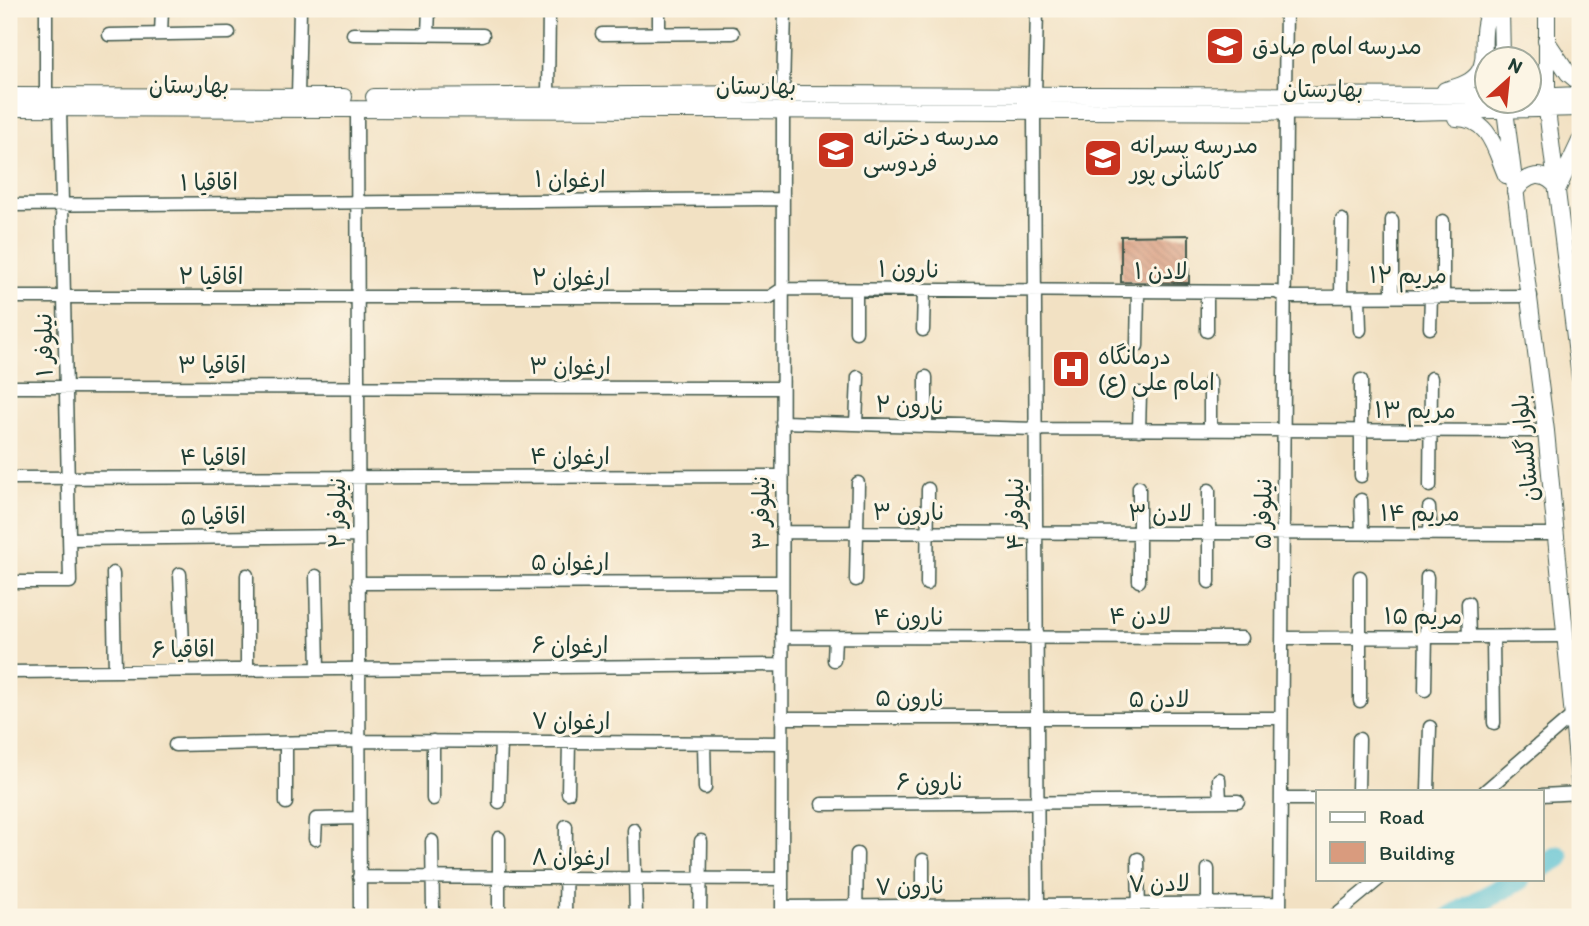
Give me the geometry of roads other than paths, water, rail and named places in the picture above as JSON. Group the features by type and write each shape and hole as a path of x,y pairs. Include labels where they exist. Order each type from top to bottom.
{"main road":[{"path":"1427,94 1463,86 1476,77 1483,67 1486,18 1490,9"},
{"path":"1501,9 1502,46"},
{"path":"1547,9 1547,103 1580,378"},
{"path":"1546,40 1568,74 1580,83"},
{"name":"بهارستان","path":"1035,103 1285,94 1474,96"},
{"path":"1547,103 1580,95"},
{"name":"بهارستان","path":"9,96 548,96 1409,112 1474,108"},
{"name":"بهارستان","path":"9,108 357,108 783,101"},
{"path":"1544,102 1580,108"},
{"path":"1409,112 1465,118 1478,123 1489,132 1515,192 1528,177 1535,175 1552,180 1558,188"},
{"name":"بلوار گلستان","path":"1505,116 1531,296 1546,431 1580,792"},
{"path":"1558,188 1580,141"}],"street":[{"path":"46,9 46,96"},
{"path":"161,34 162,9"},
{"path":"298,96 300,9"},
{"path":"428,34 429,9"},
{"path":"548,9 548,96"},
{"path":"659,9 660,33"},
{"name":"نیلوفر ۳","path":"782,912 785,9"},
{"name":"نیلوفر ۴","path":"1037,9 1035,291 1038,911"},
{"path":"1285,94 1286,9"},
{"path":"109,35 229,33"},
{"path":"602,34 733,33"},
{"path":"354,34 483,35"},
{"name":"نیلوفر ۱","path":"9,582 70,582 60,108"},
{"name":"نیلوفر ۲","path":"357,108 360,917"},
{"name":"نیلوفر ۵","path":"1280,917 1286,111"},
{"name":"ارغوان ۱","path":"357,201 783,200"},
{"name":"اقاقیا ۱","path":"9,205 357,201"},
{"path":"1341,296 1342,220"},
{"path":"1392,220 1392,296"},
{"path":"1430,328 1437,296 1443,221"},
{"name":"نارون ۱","path":"782,289 1035,291"},
{"name":"ارغوان ۲","path":"358,298 770,297 782,289"},
{"path":"856,289 856,332"},
{"path":"923,330 924,290"},
{"name":"لادن ۱","path":"1035,291 1276,292 1286,297"},
{"path":"1137,346 1138,292"},
{"path":"1207,292 1207,331"},
{"path":"1359,296 1360,330"},
{"name":"مریم ۱۲","path":"1286,297 1531,296"},
{"name":"اقاقیا ۲","path":"9,297 358,298"},
{"path":"856,424 858,377"},
{"path":"926,377 926,426"},
{"path":"1430,486 1431,378"},
{"path":"1361,380 1361,476"},
{"path":"1210,381 1210,430"},
{"name":"ارغوان ۳","path":"358,386 782,388"},
{"name":"اقاقیا ۳","path":"9,387 358,386"},
{"path":"1139,430 1140,393"},
{"name":"نارون ۲","path":"782,422 1139,430"},
{"name":"مریم ۱۳","path":"1139,430 1546,431"},
{"name":"ارغوان ۴","path":"358,478 782,476"},
{"name":"اقاقیا ۴","path":"9,478 358,478"},
{"path":"856,580 858,483"},
{"path":"1139,487 1139,581"},
{"path":"927,584 928,489"},
{"path":"1209,490 1209,582"},
{"path":"1361,500 1362,534"},
{"path":"1429,508 1432,534"},
{"name":"نارون ۳","path":"782,532 1037,534"},
{"name":"لادن ۳","path":"1037,534 1283,534"},
{"name":"مریم ۱۴","path":"1283,534 1556,534"},
{"name":"اقاقیا ۵","path":"69,539 358,536"},
{"path":"113,573 115,671"},
{"path":"180,574 184,670"},
{"path":"247,575 247,669"},
{"path":"316,576 318,668"},
{"path":"1360,577 1360,701"},
{"path":"1425,690 1427,577"},
{"name":"ارغوان ۵","path":"358,583 782,582"},
{"path":"1468,603 1469,637"},
{"name":"مریم ۱۵","path":"1282,638 1564,636"},
{"name":"نارون ۴","path":"782,637 1037,637"},
{"name":"لادن ۴","path":"1037,637 1242,638"},
{"path":"1493,637 1494,723"},
{"path":"834,660 835,638"},
{"name":"ارغوان ۶","path":"359,668 782,665"},
{"name":"اقاقیا ۶","path":"9,672 359,668"},
{"path":"1486,790 1572,716"},
{"name":"نارون ۵","path":"782,718 1037,721"},
{"name":"لادن ۵","path":"1037,721 1281,719"},
{"path":"1428,790 1430,727"},
{"path":"1358,790 1359,739"},
{"name":"ارغوان ۷","path":"176,746 359,741 782,744"},
{"path":"433,741 433,799"},
{"path":"499,802 501,742"},
{"path":"568,793 569,742"},
{"path":"286,743 286,803"},
{"path":"704,743 705,788"},
{"path":"1219,779 1220,801"},
{"path":"1544,795 1580,792"},
{"path":"1281,799 1316,799"},
{"name":"نارون ۶","path":"822,804 1238,801"},
{"path":"315,839 316,819 359,818"},
{"path":"565,917 566,826"},
{"path":"635,830 636,917"},
{"path":"499,838 499,917"},
{"path":"432,841 433,909"},
{"path":"700,917 701,841"},
{"path":"856,913 857,854"},
{"path":"1138,859 1139,911"},
{"path":"923,860 923,912"},
{"path":"1208,869 1208,917"},
{"name":"ارغوان ۸","path":"359,877 782,878"},
{"path":"1333,917 1378,880"},
{"name":"لادن ۷","path":"1038,911 1139,911 1208,903 1280,903"},
{"name":"نارون ۷","path":"782,912 1038,911"}],"waterway":[{"path":"1544,865 1558,857"},
{"path":"1452,917 1517,880"}],"place":[{"name":"مدرسه امام صادق","path":"1225,46"},
{"name":"مدرسه دخترانه فردوسی","path":"836,150"},
{"name":"مدرسه پسرانه کاشانی پور","path":"1103,158"},
{"name":"درمانگاه امام علی (ع)","path":"1071,369"}]}
